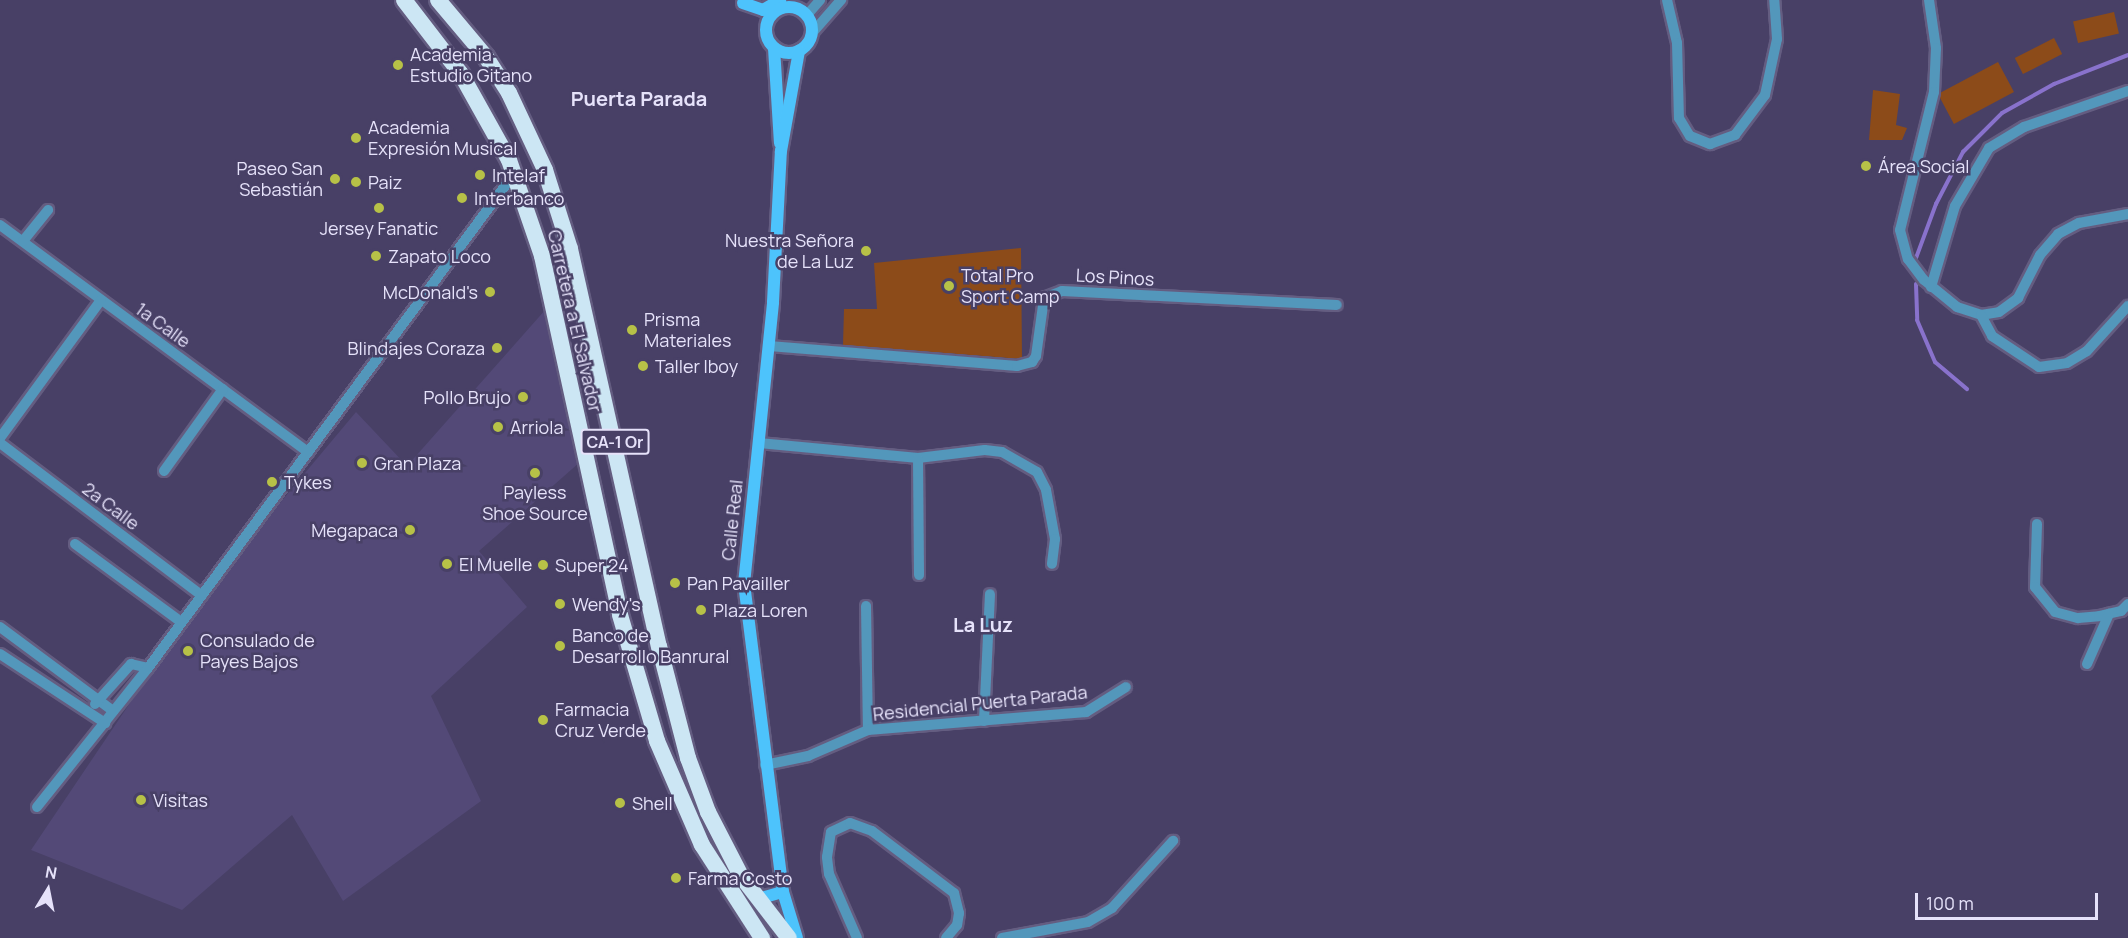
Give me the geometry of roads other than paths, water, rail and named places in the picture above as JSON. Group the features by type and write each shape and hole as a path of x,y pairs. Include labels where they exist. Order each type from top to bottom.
{"highway":[{"name":"Carretera a El Salvador","path":"404,0 482,106 514,174 545,270 620,615 650,721 691,824 725,885 762,938"},
{"name":"Carretera a El Salvador","path":"438,0 486,57 509,93 545,170 572,257 682,736 708,812 741,876 789,938"}],"main road":[{"path":"742,1 763,10 784,3 803,8 813,32 809,44 799,51 787,53 774,48 767,38 767,26 773,14 784,3"},
{"path":"742,1 767,26"},
{"name":"Calle Real","path":"774,48 776,119 781,151"},
{"name":"Calle Real","path":"797,938 783,891 765,765 744,584 769,346 781,151 799,51"},
{"path":"758,899 783,891"}],"street":[{"path":"803,8 820,0"},
{"path":"813,32 841,0"},
{"path":"1667,0 1677,43 1679,118 1690,136 1710,144 1735,135 1765,95 1776,39 1774,0"},
{"path":"1929,0 1936,48 1934,92 1900,230 1908,259 1931,287 1957,307 1981,315 2010,306 2040,255 2058,234 2079,223 2128,214"},
{"path":"1931,287 1955,206 1989,148 2024,127 2128,91"},
{"path":"37,807 148,668 514,174"},
{"path":"23,241 48,210"},
{"name":"1a Calle","path":"0,225 308,452"},
{"name":"Los Pinos","path":"769,346 1017,366 1032,362 1036,356 1044,298 1062,291 1337,305"},
{"path":"0,438 101,300"},
{"path":"1981,315 1992,336 2039,367 2067,363 2087,351 2128,306"},
{"path":"164,471 223,389"},
{"name":"2a Calle","path":"0,443 202,596"},
{"path":"759,443 918,458 985,450 1002,452 1037,472 1052,510 1055,539 1052,564"},
{"path":"918,458 919,575"},
{"path":"2037,524 2035,587 2055,612 2078,618 2109,614 2128,604"},
{"path":"75,544 181,622"},
{"path":"984,721 990,594"},
{"path":"866,606 868,730"},
{"path":"2087,664 2109,614"},
{"path":"0,627 113,711"},
{"path":"0,654 105,723"},
{"path":"89,712 131,664 148,668"},
{"name":"Residencial Puerta Parada","path":"765,765 816,753 868,730 1086,712 1126,687"},
{"path":"857,938 829,874 826,844 831,832 850,824 872,831 954,893 959,913 957,925 946,938"},
{"path":"1002,938 1088,922 1112,908 1173,841"}],"waterway":[{"path":"1916,258 1936,204 1963,152 2002,113 2054,84 2128,55"},
{"path":"1916,284 1917,320 1935,362 1967,389"}],"place":[{"name":"Academia Estudio Gitano","path":"398,65"},
{"name":"Academia Expresión Musical","path":"356,138"},
{"name":"Área Social","path":"1866,166"},
{"name":"Intelaf","path":"480,175"},
{"name":"Paseo San Sebastián","path":"335,179"},
{"name":"Paiz","path":"356,182"},
{"name":"Interbanco","path":"462,198"},
{"name":"Jersey Fanatic","path":"379,208"},
{"name":"Nuestra Señora de La Luz","path":"866,251"},
{"name":"Zapato Loco","path":"376,256"},
{"name":"Total Pro Sport Camp","path":"949,286"},
{"name":"McDonald's","path":"490,292"},
{"name":"Prisma Materiales","path":"632,330"},
{"name":"Blindajes Coraza","path":"497,348"},
{"name":"Taller Iboy","path":"643,366"},
{"name":"Pollo Brujo","path":"523,397"},
{"name":"Arriola","path":"498,427"},
{"name":"Gran Plaza","path":"362,463"},
{"name":"Payless Shoe Source","path":"535,473"},
{"name":"Tykes","path":"272,482"},
{"name":"Megapaca","path":"410,530"},
{"name":"El Muelle","path":"447,564"},
{"name":"Super 24","path":"543,565"},
{"name":"Pan Pavailler","path":"675,583"},
{"name":"Wendy's","path":"560,604"},
{"name":"Plaza Loren","path":"701,610"},
{"name":"Banco de Desarrollo Banrural","path":"560,646"},
{"name":"Consulado de Payes Bajos","path":"188,651"},
{"name":"Farmacia Cruz Verde","path":"543,720"},
{"name":"Visitas","path":"141,800"},
{"name":"Shell","path":"620,803"},
{"name":"Farma Costo","path":"676,878"}],"district":[{"name":"Puerta Parada","path":"639,98"},
{"name":"La Luz","path":"983,624"}]}
